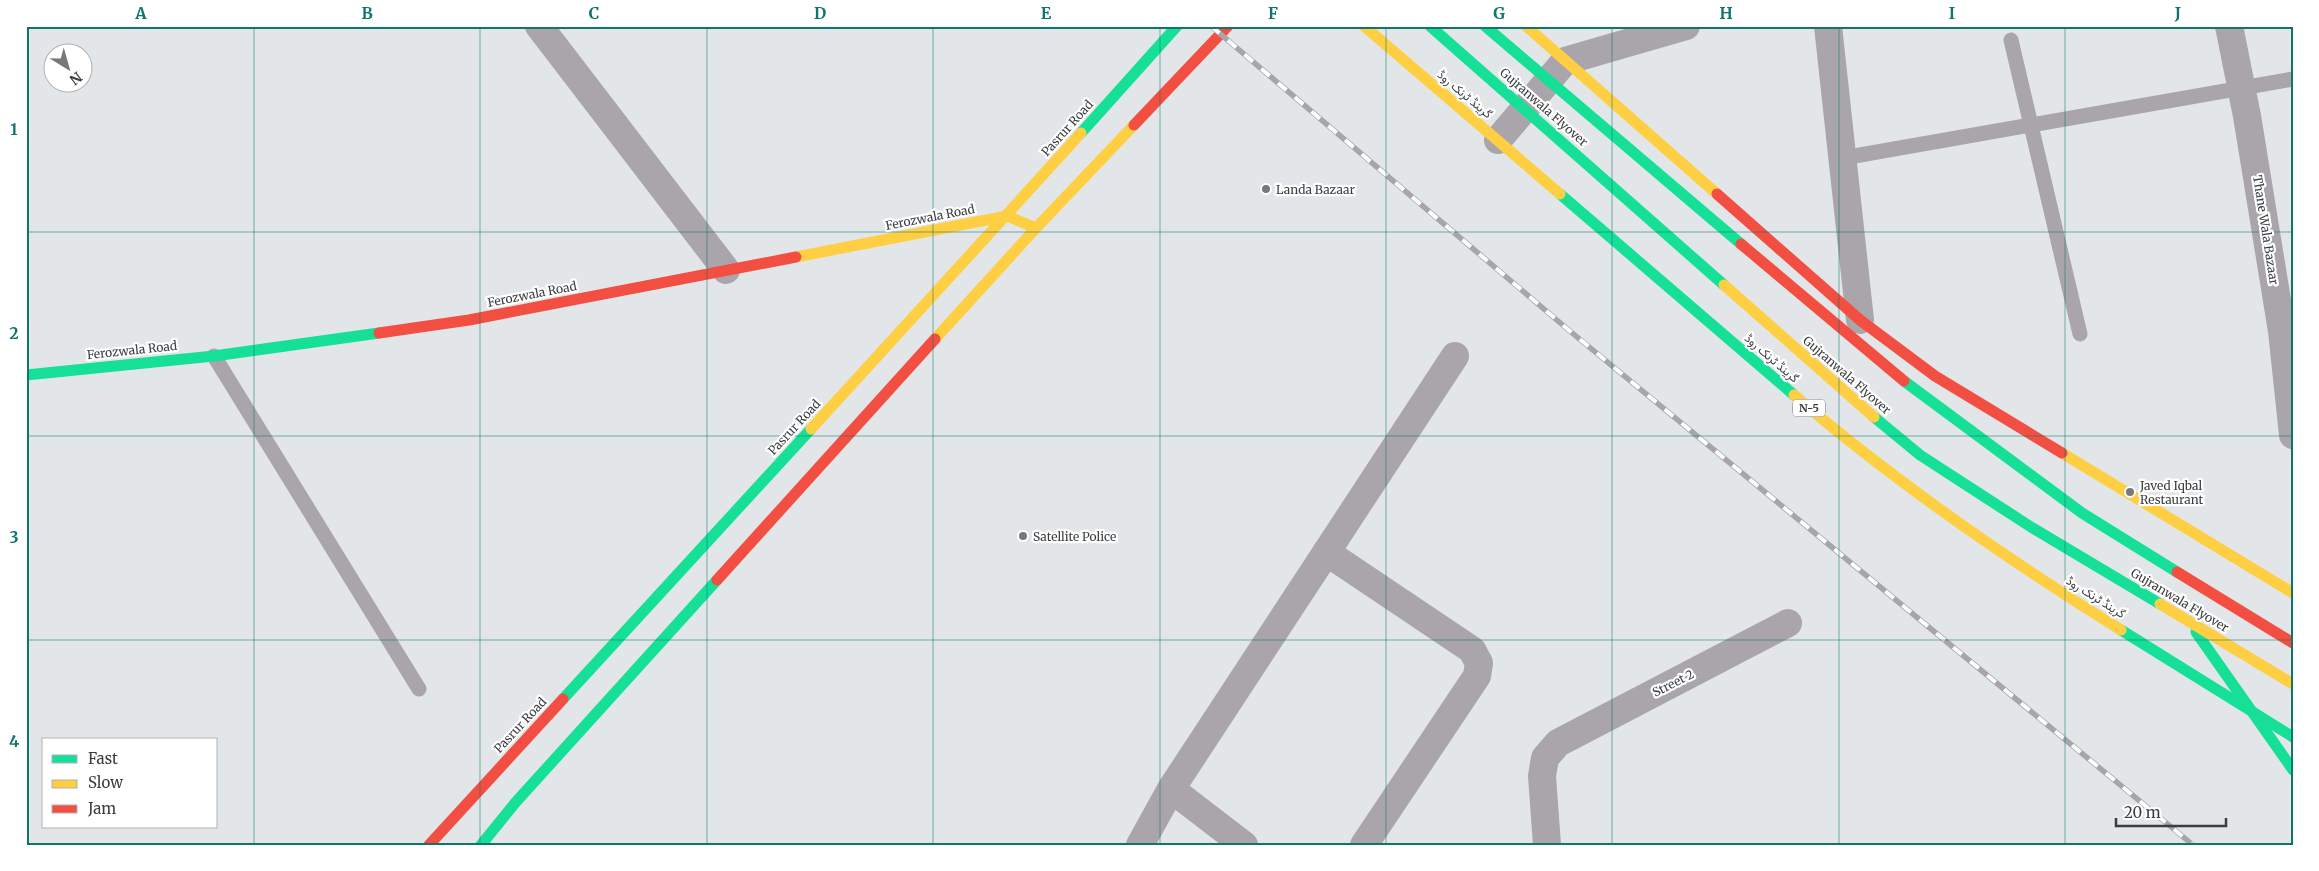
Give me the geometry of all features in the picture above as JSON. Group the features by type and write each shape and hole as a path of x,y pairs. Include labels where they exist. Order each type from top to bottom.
{"main road":[{"name":"Pasrur Road","path":"429,845 1007,216 1177,26"},
{"path":"480,845 522,796 1036,228 1228,26"},
{"name":"گرینڈ ٹرنک روڈ","path":"1364,26 1832,428 1892,477 2071,598 2293,737"},
{"name":"Gujranwala Flyover","path":"1430,26 1546,126 1854,400 1920,455 2031,527 2293,684"},
{"name":"Gujranwala Flyover","path":"1485,26 1886,367 2082,512 2293,643"},
{"path":"1526,26 1860,320 1935,376 2293,593"},
{"name":"Ferozwala Road","path":"26,375 214,356 469,320 1007,216"},
{"path":"1007,216 1036,228"},
{"path":"2188,621 2293,770"}],"street":[{"path":"539,26 726,270"},
{"path":"1498,140 1565,61 1686,26"},
{"path":"1828,26 1860,320"},
{"name":"Thane Wala Bazaar","path":"2230,26 2282,331 2293,435"},
{"path":"1140,845 1171,789 1455,356"},
{"path":"1326,552 1472,650 1479,663 1477,676 1364,845"},
{"name":"Street 2","path":"1547,845 1542,776 1546,758 1558,743 1788,623"},
{"path":"1171,789 1244,845"}],"lane":[{"path":"2011,40 2080,334"},
{"path":"1843,158 2293,79"},
{"path":"214,356 420,689"}],"railway":[{"path":"1211,26 1571,332 2193,845"}],"traffic: fast":[{"path":"1081,133 1177,26"},
{"path":"1430,26 1724,285"},
{"path":"1485,26 1741,244"},
{"path":"1560,194 1794,395"},
{"path":"26,375 214,356 379,333"},
{"path":"1904,381 2082,513 2177,572"},
{"path":"1874,417 1920,455 2031,527 2160,604"},
{"path":"563,699 811,429"},
{"path":"481,845 515,803 717,580"},
{"path":"2121,630 2293,737"},
{"path":"2196,632 2293,770"}],"traffic: slow":[{"path":"1364,26 1560,194"},
{"path":"1526,26 1717,194"},
{"path":"935,339 1036,228 1134,125"},
{"path":"811,429 1081,133"},
{"path":"796,257 1007,216 1036,228"},
{"path":"1724,285 1874,417"},
{"path":"1794,395 1872,459 1953,519 2036,576 2121,630"},
{"path":"2062,453 2293,593"},
{"path":"2160,604 2293,684"}],"traffic: jam":[{"path":"1134,125 1228,26"},
{"path":"1717,194 1860,320 1935,376 2062,453"},
{"path":"1741,244 1904,381"},
{"path":"379,333 469,320 796,257"},
{"path":"717,580 935,339"},
{"path":"2177,572 2293,643"},
{"path":"429,845 563,699"}],"place":[{"name":"Landa Bazaar","path":"1266,189"},
{"name":"Javed Iqbal Restaurant","path":"2130,492"},
{"name":"Satellite Police","path":"1023,536"}]}
